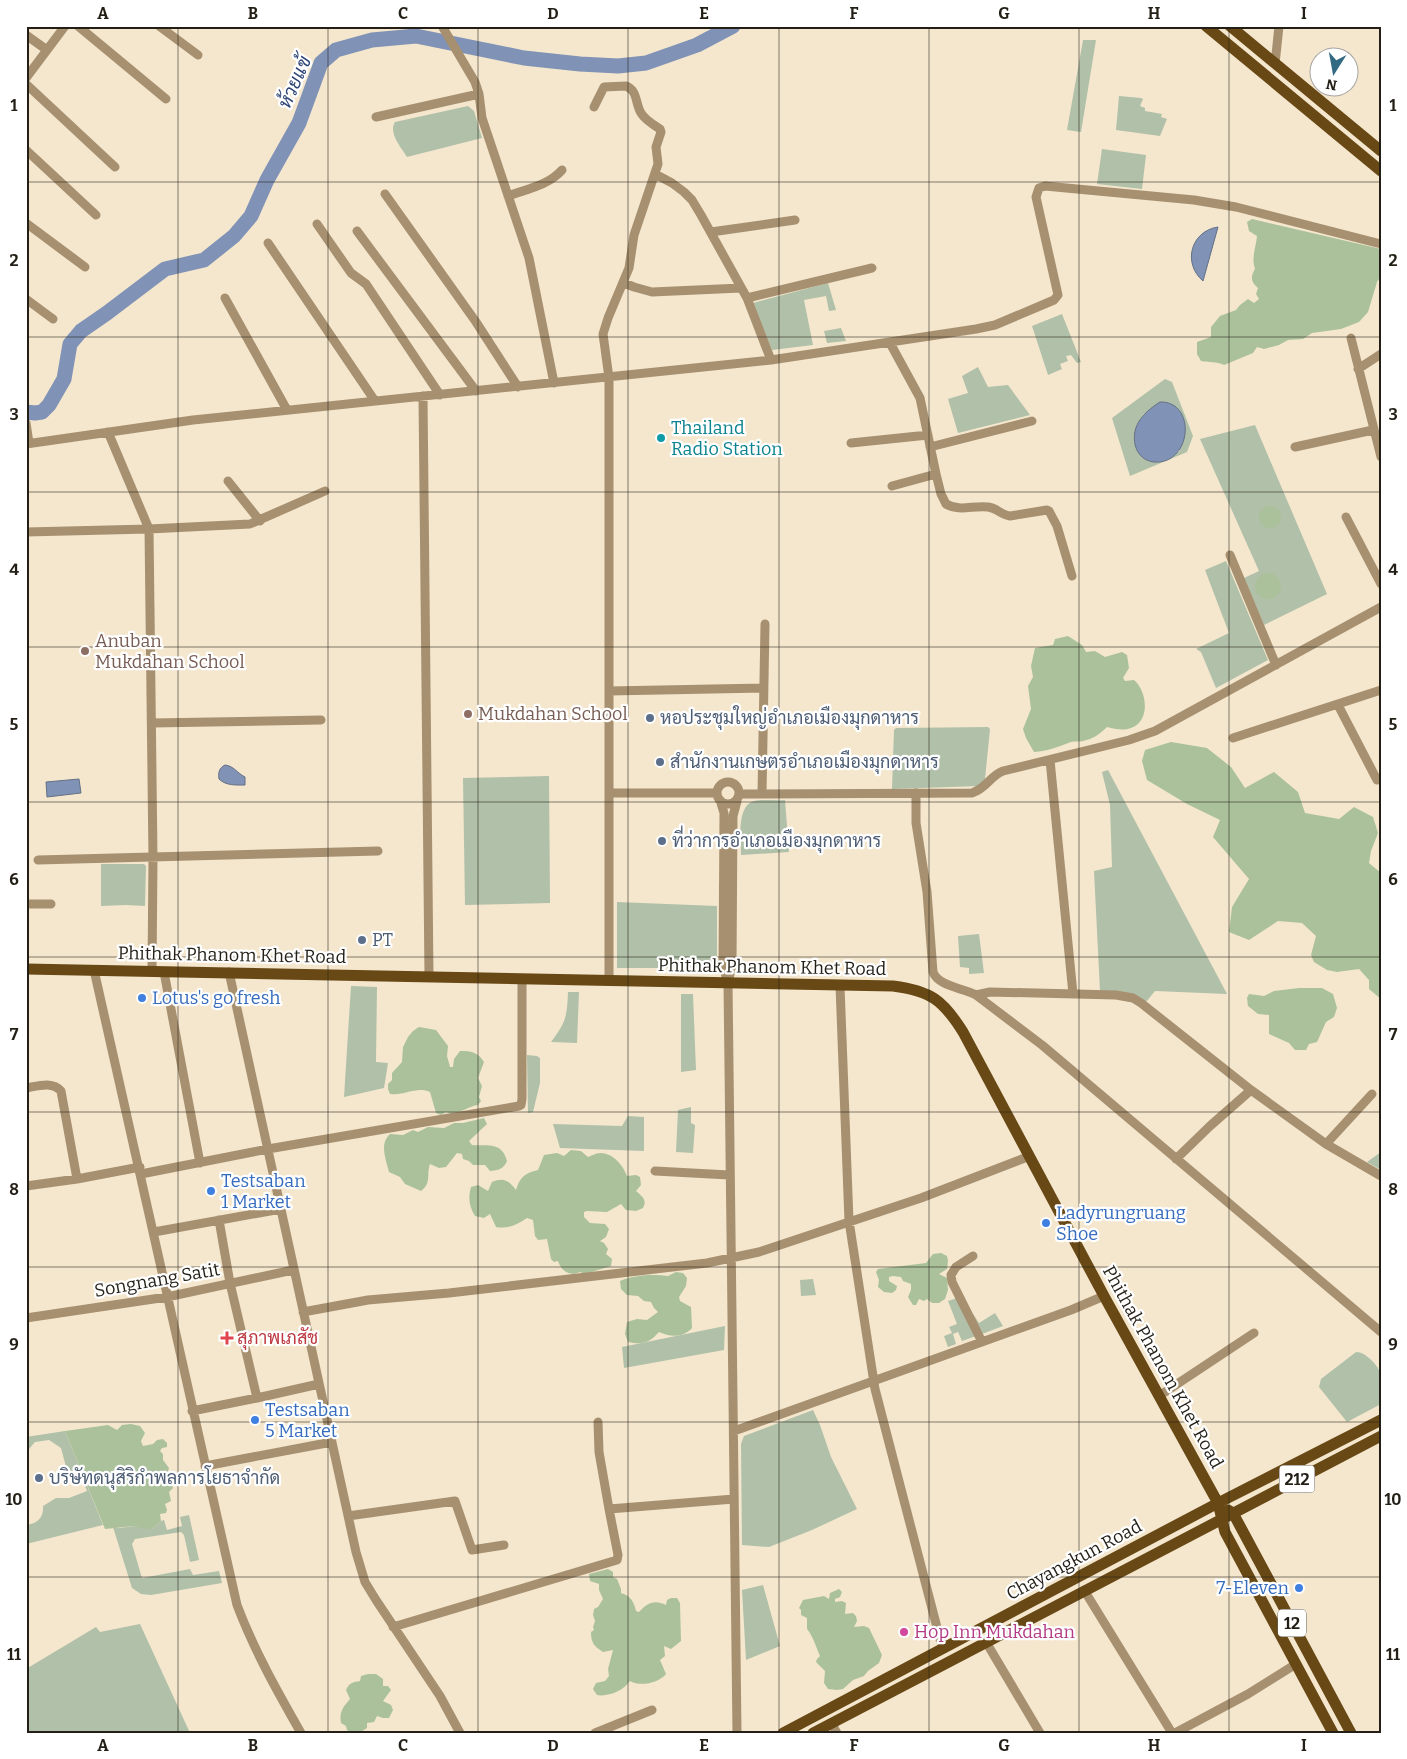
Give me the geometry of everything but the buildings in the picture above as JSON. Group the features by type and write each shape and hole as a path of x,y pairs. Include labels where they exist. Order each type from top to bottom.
{"main road":[{"path":"1206,26 1381,171"},
{"path":"1230,26 1381,151"},
{"path":"1289,95 1299,83"},
{"name":"Phithak Phanom Khet Road","path":"26,969 894,986 910,988 924,993 945,1006 964,1032 1104,1296 1218,1503"},
{"name":"Chayangkun Road","path":"783,1733 1218,1503 1381,1420"},
{"name":"Chayangkun Road","path":"813,1733 834,1728 986,1642 1381,1436"},
{"path":"1218,1503 1233,1513"},
{"path":"1218,1503 1221,1519"},
{"name":"12","path":"1233,1513 1351,1733"},
{"name":"12","path":"1221,1519 1225,1532 1333,1733"}],"street":[{"path":"26,78 65,26"},
{"path":"78,26 166,99"},
{"path":"159,26 198,55"},
{"path":"442,26 475,82 479,94 482,118 529,258 554,383"},
{"path":"1276,64 1279,26"},
{"path":"26,35 47,50"},
{"path":"26,84 115,166"},
{"path":"594,108 604,87 626,86 632,89 644,117 661,130 656,147 658,164 634,235 629,268 603,334 609,378 609,981"},
{"path":"376,117 479,94"},
{"path":"26,150 96,215"},
{"path":"508,196 549,182 562,170"},
{"path":"655,174 672,183 692,200 747,298 771,360"},
{"path":"27,428 28,443 193,420 771,360 995,324 1056,299 1058,293 1036,197 1039,188 1044,186 1194,200 1236,208 1381,244"},
{"path":"385,194 476,322 518,387"},
{"path":"710,232 795,220"},
{"path":"26,223 85,267"},
{"path":"318,224 351,273 366,284 440,395"},
{"path":"357,231 476,391"},
{"path":"268,243 375,401"},
{"path":"747,298 872,268"},
{"path":"624,283 652,292 697,288 741,288"},
{"path":"225,298 287,410"},
{"path":"26,299 53,319"},
{"path":"1351,338 1381,457"},
{"path":"890,342 920,398 936,474 946,504 952,507 990,507 1010,516 1049,511 1058,526 1072,576"},
{"path":"1358,369 1381,354"},
{"path":"423,396 429,976"},
{"path":"930,447 1032,421"},
{"path":"1295,447 1373,430"},
{"path":"108,432 149,529 153,858 152,972"},
{"path":"851,443 928,435"},
{"path":"892,486 936,474"},
{"path":"228,481 260,521"},
{"path":"26,532 250,524 325,491"},
{"path":"1346,517 1381,584"},
{"path":"1230,555 1276,664"},
{"path":"609,792 718,797 726,804 734,803 738,797 762,794 972,793 980,790 996,774 1003,771 1155,732 1381,607"},
{"path":"762,794 765,624"},
{"path":"609,691 764,688"},
{"path":"1233,738 1381,690"},
{"path":"1338,705 1377,780"},
{"path":"152,723 321,720"},
{"path":"1050,760 1073,994"},
{"path":"728,983 723,966 724,813 718,797 722,784 729,782 735,784 738,797 733,816 732,965 728,983 737,1733"},
{"path":"916,793 916,823 927,892 934,975 941,982 976,995 1042,1045 1381,1332"},
{"path":"38,860 378,851"},
{"path":"26,904 51,904"},
{"path":"94,970 141,1171 192,1411 238,1605 247,1630 272,1684 301,1733"},
{"path":"164,972 200,1163"},
{"path":"229,972 293,1270 356,1552 365,1582 440,1696 460,1733"},
{"path":"26,1186 200,1163 268,1149 521,1105 522,978"},
{"path":"840,986 849,1221 874,1380 944,1648"},
{"path":"976,995 990,992 1116,994 1133,998 1252,1090 1326,1144 1381,1176"},
{"path":"26,1088 47,1084 57,1087 61,1091 77,1179"},
{"path":"1176,1159 1210,1126 1252,1090"},
{"path":"1326,1144 1372,1094"},
{"path":"303,1312 368,1300 499,1287 731,1259 759,1252 920,1198 1030,1156"},
{"path":"655,1171 729,1175"},
{"path":"154,1232 281,1209"},
{"path":"219,1220 230,1283 257,1398"},
{"path":"973,1256 956,1267 951,1275 952,1282 982,1342"},
{"name":"Songnang Satit","path":"26,1318 167,1296 293,1270"},
{"path":"734,1431 1071,1310 1104,1296"},
{"path":"1159,1396 1254,1333"},
{"path":"192,1411 319,1384"},
{"path":"393,1627 617,1560 618,1555 599,1452 598,1422"},
{"path":"205,1466 332,1442"},
{"path":"609,1509 734,1499"},
{"path":"348,1516 454,1501 472,1550 504,1545"},
{"path":"1084,1590 1173,1733 1248,1694 1296,1664"},
{"path":"986,1642 1040,1733"},
{"path":"595,1733 652,1710"}],"green space":[{"path":"1083,40 1096,40 1081,132 1067,130"},
{"path":"1119,96 1141,98 1143,99 1140,106 1145,108 1145,111 1162,114 1161,117 1167,119 1160,136 1116,130"},
{"path":"468,106 474,111 482,138 407,157 394,135 393,126 395,122"},
{"path":"1102,149 1146,155 1142,189 1097,184"},
{"path":"1252,219 1381,249 1381,276 1377,282 1368,312 1359,322 1341,329 1312,333 1303,339 1288,340 1279,345 1264,349 1257,347 1253,353 1224,365 1201,361 1197,354 1197,342 1211,337 1211,327 1220,316 1236,310 1248,299 1254,303 1259,299 1256,294 1258,288 1252,279 1255,269 1254,256 1257,236 1249,231 1247,222"},
{"path":"828,283 836,310 829,311 826,296 804,300 813,345 772,350 753,303"},
{"path":"1062,314 1081,362 1077,363 1071,355 1066,356 1068,361 1060,364 1062,369 1048,375 1032,326"},
{"path":"841,328 846,341 827,343 824,331"},
{"path":"978,367 988,387 1008,385 1030,415 958,433 948,399 968,393 962,376"},
{"path":"1165,379 1172,382 1193,436 1187,452 1130,476 1112,418","holes":["1144,414 1180,451 1164,461 1134,438 1137,424"]},
{"path":"1255,425 1327,594 1264,625 1244,578 1259,571 1200,439"},
{"path":"1270,506 1278,509 1281,517 1278,525 1270,528 1262,525 1259,517 1262,509"},
{"path":"1226,561 1268,660 1216,688 1201,652 1196,649 1229,633 1205,570"},
{"path":"1268,573 1277,577 1281,586 1277,595 1268,599 1259,595 1255,586 1259,577"},
{"path":"1068,636 1082,645 1086,652 1095,651 1105,657 1122,652 1127,655 1129,668 1123,678 1125,681 1134,680 1142,691 1145,705 1144,713 1142,719 1131,728 1122,730 1107,727 1096,736 1087,740 1071,742 1048,750 1034,752 1023,729 1031,709 1028,686 1033,677 1031,666 1035,648 1053,645 1055,639"},
{"path":"988,727 990,729 985,779 979,786 892,789 894,730 896,728"},
{"path":"1171,742 1207,748 1231,767 1245,788 1274,772 1298,792 1305,813 1339,819 1354,807 1373,817 1378,833 1371,851 1369,863 1381,873 1381,999 1369,989 1369,980 1359,969 1337,972 1327,970 1314,962 1311,955 1316,936 1302,923 1278,921 1249,940 1229,932 1232,907 1249,879 1213,837 1220,820 1187,804 1147,780 1142,761 1145,750"},
{"path":"1108,770 1227,994 1155,991 1146,1002 1100,991 1094,871 1112,867 1110,805 1102,772"},
{"path":"549,776 550,903 465,905 463,778"},
{"path":"758,800 785,800 789,852 741,855 740,833 742,817 748,804"},
{"path":"101,864 144,864 146,866 145,906 101,906"},
{"path":"617,902 717,906 717,958 712,968 617,968"},
{"path":"979,934 984,973 969,974 969,968 960,967 958,936"},
{"path":"351,986 377,987 376,1062 388,1063 384,1088 344,1097"},
{"path":"1322,988 1333,994 1337,1008 1334,1017 1326,1022 1317,1042 1309,1044 1306,1050 1295,1050 1289,1043 1269,1034 1269,1015 1258,1014 1248,1006 1247,998 1249,994 1264,996 1274,991"},
{"path":"568,992 579,992 577,1043 551,1042 565,1019"},
{"path":"681,994 693,994 696,1070 681,1072"},
{"path":"419,1027 436,1030 448,1046 447,1056 450,1067 453,1067 454,1059 460,1051 474,1053 482,1059 484,1062 478,1078 482,1086 479,1097 481,1101 478,1105 454,1113 446,1112 441,1115 436,1113 430,1092 420,1090 390,1094 388,1084 392,1080 392,1073 402,1062 403,1047 408,1037"},
{"path":"527,1055 540,1058 540,1083 533,1112 528,1113"},
{"path":"691,1107 691,1123 695,1125 693,1153 676,1152 678,1110"},
{"path":"628,1116 644,1117 644,1151 560,1148 553,1124 622,1126"},
{"path":"484,1118 487,1124 469,1141 472,1145 494,1146 502,1151 507,1161 500,1169 490,1171 485,1165 473,1165 463,1159 462,1154 457,1153 446,1167 439,1168 430,1164 428,1182 421,1191 405,1184 400,1177 389,1172 384,1147 390,1134 403,1135 413,1130 418,1132 428,1127 444,1128 454,1123"},
{"path":"571,1150 581,1151 588,1157 600,1153 613,1157 623,1168 627,1176 636,1175 640,1177 641,1185 636,1191 644,1201 643,1208 636,1211 626,1210 621,1204 607,1212 584,1212 584,1217 590,1223 605,1224 609,1229 606,1237 600,1241 608,1249 606,1254 612,1259 611,1266 585,1274 566,1272 561,1268 558,1261 554,1262 551,1259 547,1239 538,1240 535,1236 533,1220 527,1218 512,1226 496,1227 490,1214 484,1218 475,1216 470,1202 471,1187 478,1185 488,1191 492,1182 503,1180 516,1190 524,1176 538,1170 544,1155 557,1153 564,1156"},
{"path":"1381,1152 1381,1170 1367,1162"},
{"path":"941,1253 947,1256 948,1261 947,1269 939,1274 947,1278 948,1290 945,1299 939,1303 932,1303 927,1299 924,1301 919,1299 916,1305 913,1305 908,1297 911,1284 903,1281 901,1277 889,1277 889,1281 897,1286 896,1290 892,1293 884,1292 878,1287 879,1280 876,1272 878,1269 926,1263 933,1254"},
{"path":"676,1272 683,1273 687,1278 686,1286 679,1297 680,1301 691,1307 692,1328 681,1335 672,1336 659,1332 652,1339 645,1342 628,1342 625,1334 627,1322 637,1319 647,1320 658,1312 651,1302 644,1301 638,1296 627,1295 621,1289 620,1281 631,1277 668,1276"},
{"path":"813,1279 816,1295 801,1296 800,1280"},
{"path":"957,1298 976,1336 962,1341 958,1332 953,1334 956,1344 948,1347 944,1336 952,1333 949,1327 957,1324 948,1301"},
{"path":"969,1308 979,1323 995,1313 1003,1326 982,1334"},
{"path":"725,1326 724,1350 624,1368 622,1347"},
{"path":"1356,1352 1368,1357 1380,1371 1381,1404 1347,1422 1319,1387 1321,1379"},
{"path":"813,1410 831,1457 857,1509 769,1547 742,1545 741,1444 744,1436"},
{"path":"108,1425 117,1430 122,1425 140,1426 145,1433 141,1441 143,1446 163,1439 167,1443 167,1447 162,1448 160,1451 163,1454 163,1460 169,1468 167,1474 173,1488 169,1492 171,1501 165,1504 166,1513 160,1514 161,1521 152,1529 134,1526 105,1529 65,1431"},
{"path":"65,1431 103,1525 26,1544 26,1525 34,1523 41,1517 43,1506 56,1498 69,1498 87,1491 79,1470 68,1474 61,1448 49,1440 35,1442 29,1449 26,1448 26,1437"},
{"path":"189,1515 199,1560 190,1562 184,1535 181,1532 135,1539 132,1544 142,1578 190,1569 193,1575 219,1571 222,1583 151,1595 141,1594 132,1588 113,1527 134,1526 152,1529 164,1520 167,1530 182,1526 180,1517"},
{"path":"608,1569 613,1572 613,1577 617,1579 621,1593 632,1600 636,1611 639,1612 648,1604 654,1602 666,1605 667,1600 677,1598 680,1603 681,1641 671,1649 664,1646 665,1656 660,1660 666,1674 659,1680 644,1684 630,1681 627,1685 610,1694 597,1695 593,1689 596,1683 605,1681 609,1676 608,1669 613,1650 603,1652 592,1642 591,1632 594,1630 595,1621 594,1609 598,1607 603,1599 599,1590 599,1584 590,1581 589,1574"},
{"path":"763,1585 780,1646 746,1660 742,1590"},
{"path":"839,1589 842,1592 840,1597 835,1599 835,1602 842,1601 846,1603 845,1614 853,1613 856,1616 857,1621 854,1627 864,1626 869,1628 882,1655 879,1663 864,1676 853,1680 843,1689 837,1690 828,1689 824,1683 825,1671 816,1662 820,1656 813,1638 807,1629 807,1618 801,1615 799,1608 803,1600 824,1596 829,1599 830,1593"},
{"path":"140,1624 190,1733 26,1733 26,1669 96,1627 100,1632"},
{"path":"376,1674 383,1679 383,1686 388,1686 391,1690 383,1701 391,1705 393,1710 389,1718 377,1716 374,1722 367,1723 367,1728 359,1733 351,1733 341,1723 342,1710 350,1699 346,1690 352,1683 360,1681 361,1676"}],"water":[{"path":"1218,227 1203,281 1193,266 1192,249 1201,235"},
{"path":"1160,402 1172,404 1180,411 1184,421 1185,433 1182,444 1176,454 1167,460 1154,462 1142,457 1138,453 1134,435 1142,417"},
{"path":"225,765 245,777 245,785 228,784 219,779 219,771"},
{"path":"79,779 81,793 47,797 46,782"}],"waterway":[{"name":"ห้วยแข้","path":"26,412 42,412 49,405 64,379 70,344 81,331 165,269 204,260 234,236 251,216 267,180 299,123 321,63 336,50 372,40 416,36 524,58 618,66 646,63 697,45 733,26"}],"place":[{"name":"Thailand Radio Station","path":"661,438"},
{"name":"Anuban Mukdahan School","path":"85,651"},
{"name":"Mukdahan School","path":"468,714"},
{"name":"หอประชุมใหญ่อำเภอเมืองมุกดาหาร","path":"650,718"},
{"name":"สำนักงานเกษตรอำเภอเมืองมุกดาหาร","path":"660,762"},
{"name":"ที่ว่าการอำเภอเมืองมุกดาหาร","path":"662,841"},
{"name":"PT","path":"362,940"},
{"name":"Lotus's go fresh","path":"142,998"},
{"name":"Testsaban 1 Market","path":"211,1191"},
{"name":"Ladyrungruang Shoe","path":"1046,1223"},
{"name":"สุภาพเภสัช","path":"227,1338"},
{"name":"Testsaban 5 Market","path":"255,1420"},
{"name":"บริษัทดนุสิริกำพลการโยธาจำกัด","path":"39,1478"},
{"name":"7-Eleven","path":"1299,1588"},
{"name":"Hop Inn Mukdahan","path":"904,1632"}]}
